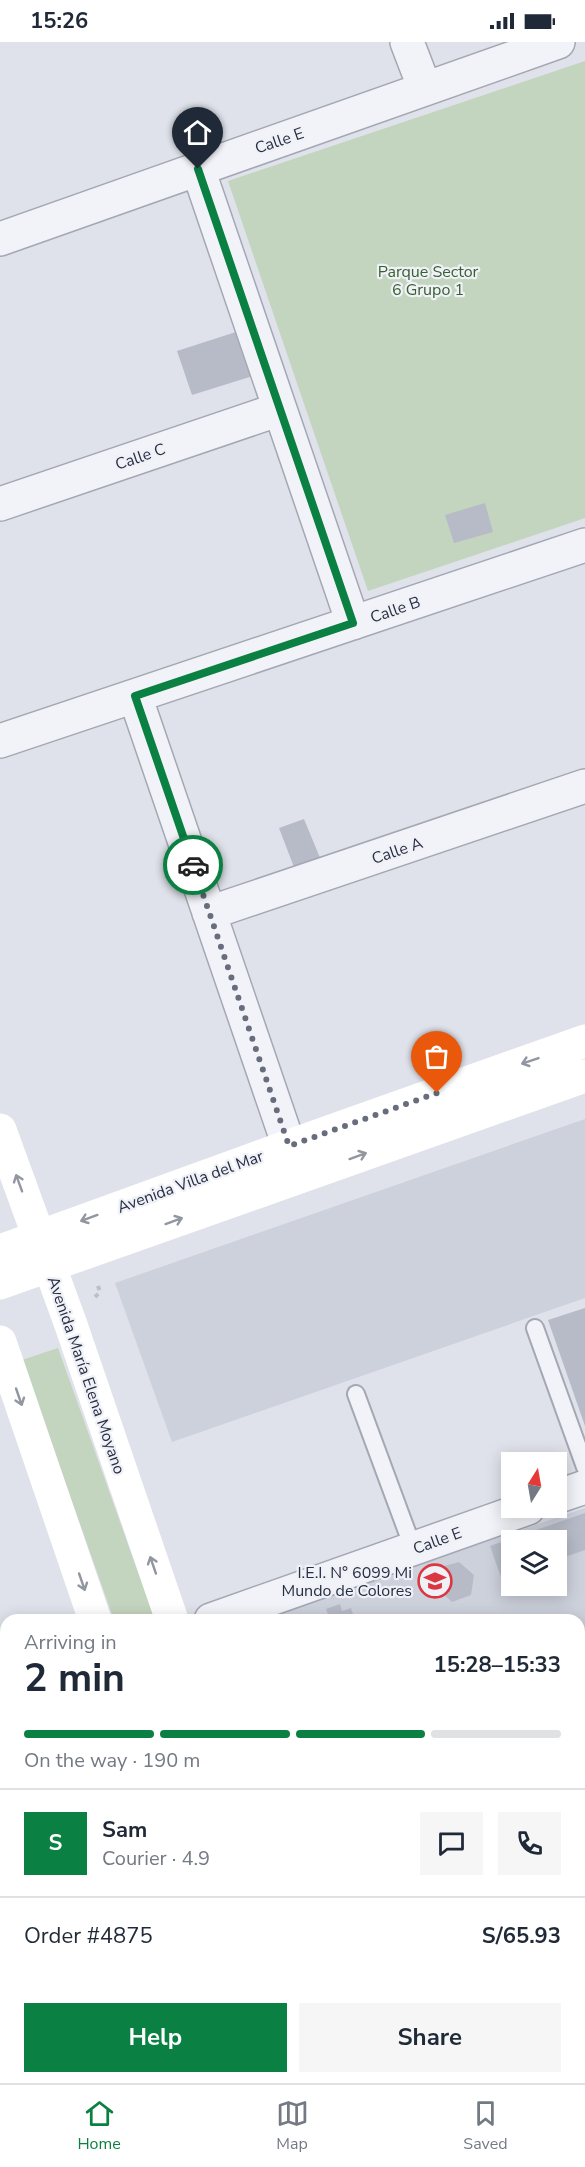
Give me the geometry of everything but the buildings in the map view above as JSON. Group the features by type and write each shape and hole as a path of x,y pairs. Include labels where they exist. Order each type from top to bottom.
{"street":[{"path":"407,42 425,89"},
{"name":"Calle E","path":"0,239 558,42"},
{"path":"198,169 353,623"},
{"name":"Calle C","path":"0,504 280,409"},
{"name":"Calle B","path":"0,741 353,623 584,550"},
{"path":"135,696 289,1146"},
{"name":"Calle A","path":"209,913 585,786"},
{"name":"Avenida Villa del Mar","path":"0,1283 44,1251 289,1146 585,1041"},
{"name":"Avenida Villa del Mar","path":"0,1251 44,1251 585,1076"},
{"name":"Avenida María Elena Moyano","path":"0,1130 170,1614"},
{"path":"0,1342 92,1614"},
{"path":"567,1493 585,1487"},
{"name":"Calle E","path":"228,1614 501,1517"}],"lane":[{"path":"535,1329 585,1467"},
{"path":"356,1394 413,1548"}],"shaded area":[{"path":"585,1119 585,1298 172,1442 115,1283"},
{"name":"I.E.I. N° 6099 Mi Mundo de Colores","path":"585,1508 585,1614 276,1614 501,1537 501,1596 567,1596 567,1530 521,1530 556,1518 567,1518 567,1514"}],"green space":[{"name":"Parque Sector 6 Grupo 1","path":"585,61 585,518 368,591 228,181"},
{"path":"58,1348 153,1614 112,1614 22,1360"}],"way so far":[{"path":"193,865 289,1146 437,1093"}],"place":[{"name":"I.E.I. N° 6099 Mi Mundo de Colores","path":"435,1581"}],"route":[{"path":"193,865 135,696 353,623 198,169"}]}
